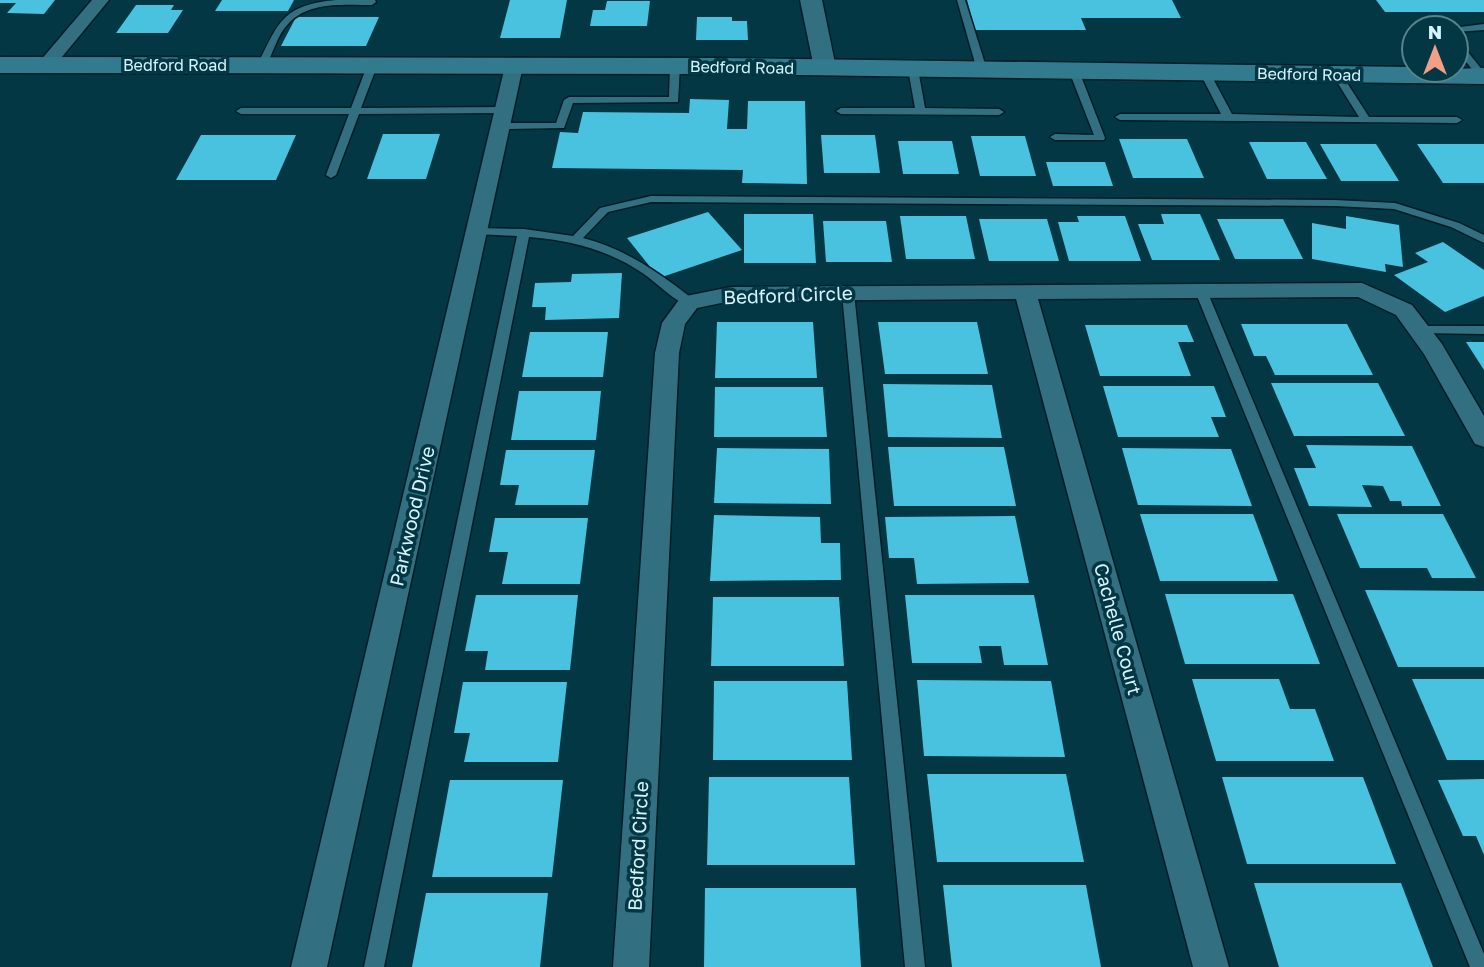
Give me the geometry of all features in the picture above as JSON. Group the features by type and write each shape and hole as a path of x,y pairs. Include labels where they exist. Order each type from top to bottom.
{"main road":[{"name":"Bedford Road","path":"0,65 675,66 1483,76"}],"street":[{"path":"46,65 101,0"},
{"path":"811,0 825,68"},
{"name":"Parkwood Drive","path":"309,967 514,66"},
{"name":"Bedford Circle","path":"631,967 667,353 674,323 689,302 731,294 1363,290 1404,310 1434,351 1484,438"},
{"name":"Cachelle Court","path":"1025,292 1211,967"}],"lane":[{"path":"961,0 982,70"},
{"path":"262,66 285,21 309,5 325,2 372,2"},
{"path":"1470,60 1483,76"},
{"path":"331,175 372,66"},
{"path":"241,111 355,111 502,118 560,126 569,100 674,100 675,66"},
{"path":"913,69 921,111"},
{"path":"1055,137 1100,138 1074,71"},
{"path":"1205,73 1228,117"},
{"path":"1337,74 1366,120"},
{"path":"841,111 999,112"},
{"path":"1120,117 1457,120"},
{"path":"575,240 604,210 652,199 1335,203 1395,206 1455,225 1484,240"},
{"path":"476,231 524,232 575,240 625,258 689,302"},
{"path":"374,967 524,232"},
{"path":"1201,291 1480,967"},
{"path":"848,293 915,967"},
{"path":"1419,330 1484,330"}],"building":[{"path":"0,0 55,0 44,14 7,13 16,3 0,3"},
{"path":"222,0 294,0 288,11 215,11"},
{"path":"510,0 567,0 560,38 500,38"},
{"path":"967,0 1172,0 1181,18 1081,18 1086,30 975,30"},
{"path":"1376,0 1484,0 1484,12 1385,12"},
{"path":"607,1 650,1 647,26 590,26 593,10 605,10"},
{"path":"136,5 174,5 171,10 183,10 168,33 116,33"},
{"path":"296,17 379,17 366,46 281,46"},
{"path":"697,17 732,17 732,21 747,21 748,40 696,40"},
{"path":"690,99 729,100 727,129 747,129 748,101 805,101 807,184 742,183 743,170 552,168 560,132 578,133 583,112 689,113"},
{"path":"383,134 440,134 426,179 367,179"},
{"path":"201,135 296,135 276,180 176,180"},
{"path":"821,135 875,135 880,173 824,173"},
{"path":"971,136 1025,136 1036,176 980,176"},
{"path":"1119,139 1187,139 1204,178 1133,178"},
{"path":"898,141 952,141 959,174 903,174"},
{"path":"1249,142 1306,142 1327,179 1267,179"},
{"path":"1320,144 1376,144 1399,181 1341,181"},
{"path":"1417,144 1484,144 1484,183 1443,183"},
{"path":"1046,162 1105,162 1113,186 1053,186"},
{"path":"708,212 742,250 659,278 627,238"},
{"path":"744,214 813,214 816,263 744,263"},
{"path":"1161,214 1200,214 1220,260 1152,260 1138,224 1164,224"},
{"path":"900,216 966,216 975,259 906,259"},
{"path":"1077,216 1125,216 1141,261 1069,261 1058,222 1079,222"},
{"path":"1346,216 1399,225 1403,267 1385,264 1386,272 1312,259 1312,223 1346,229"},
{"path":"979,219 1047,219 1059,261 989,261"},
{"path":"1217,219 1283,219 1303,259 1235,259"},
{"path":"823,221 886,221 892,262 826,262"},
{"path":"1443,242 1484,270 1484,296 1445,312 1394,275 1428,262 1415,253"},
{"path":"622,273 619,318 545,320 546,307 532,307 535,283 571,282 572,274"},
{"path":"717,322 813,322 817,378 715,378"},
{"path":"878,322 977,322 988,374 885,374"},
{"path":"1241,324 1347,324 1373,375 1275,375 1266,356 1254,356"},
{"path":"1085,325 1187,325 1194,342 1178,342 1191,376 1100,376"},
{"path":"530,332 608,332 603,377 522,377"},
{"path":"1466,342 1484,342 1484,370"},
{"path":"1271,383 1378,383 1405,436 1294,436"},
{"path":"883,384 992,385 1002,438 888,437"},
{"path":"1103,386 1214,386 1226,417 1211,417 1219,437 1118,437"},
{"path":"715,387 823,387 827,437 714,437"},
{"path":"519,391 601,391 596,440 511,440"},
{"path":"1306,445 1412,446 1441,506 1402,506 1401,501 1390,501 1383,486 1362,485 1372,507 1309,506 1294,468 1316,468"},
{"path":"888,447 1004,447 1016,506 894,506"},
{"path":"717,448 829,449 831,504 714,503"},
{"path":"1122,448 1231,449 1252,506 1138,505"},
{"path":"506,450 595,450 588,505 515,505 519,485 500,485"},
{"path":"1140,514 1253,514 1278,581 1160,581"},
{"path":"1337,514 1443,514 1476,578 1432,578 1427,568 1360,568"},
{"path":"714,515 820,517 821,543 840,543 841,580 710,581"},
{"path":"1015,516 1029,583 917,584 914,558 889,558 885,517"},
{"path":"495,518 588,518 580,584 502,584 508,552 489,552"},
{"path":"1365,590 1484,591 1484,667 1398,667"},
{"path":"1165,594 1293,594 1320,664 1185,664"},
{"path":"476,595 578,595 570,670 485,670 488,651 465,651"},
{"path":"905,595 1034,595 1048,665 1004,665 1001,646 979,646 982,663 912,663"},
{"path":"713,597 839,597 844,666 711,666"},
{"path":"1192,679 1279,679 1290,709 1315,709 1334,761 1216,761"},
{"path":"1412,679 1484,679 1484,760 1447,760"},
{"path":"917,680 1051,681 1065,757 924,756"},
{"path":"714,681 847,681 852,760 713,760"},
{"path":"463,682 567,682 558,762 464,762 470,733 454,733"},
{"path":"927,774 1066,774 1084,862 937,862"},
{"path":"709,777 849,777 855,865 707,865"},
{"path":"1222,777 1363,777 1396,864 1247,864"},
{"path":"1484,779 1484,855 1476,836 1463,836 1438,780"},
{"path":"450,780 563,780 552,877 432,877"},
{"path":"1254,883 1401,883 1433,967 1279,967"},
{"path":"943,885 1086,885 1101,967 952,967"},
{"path":"705,888 856,888 861,967 704,967"},
{"path":"426,893 548,893 540,967 412,967"}]}
